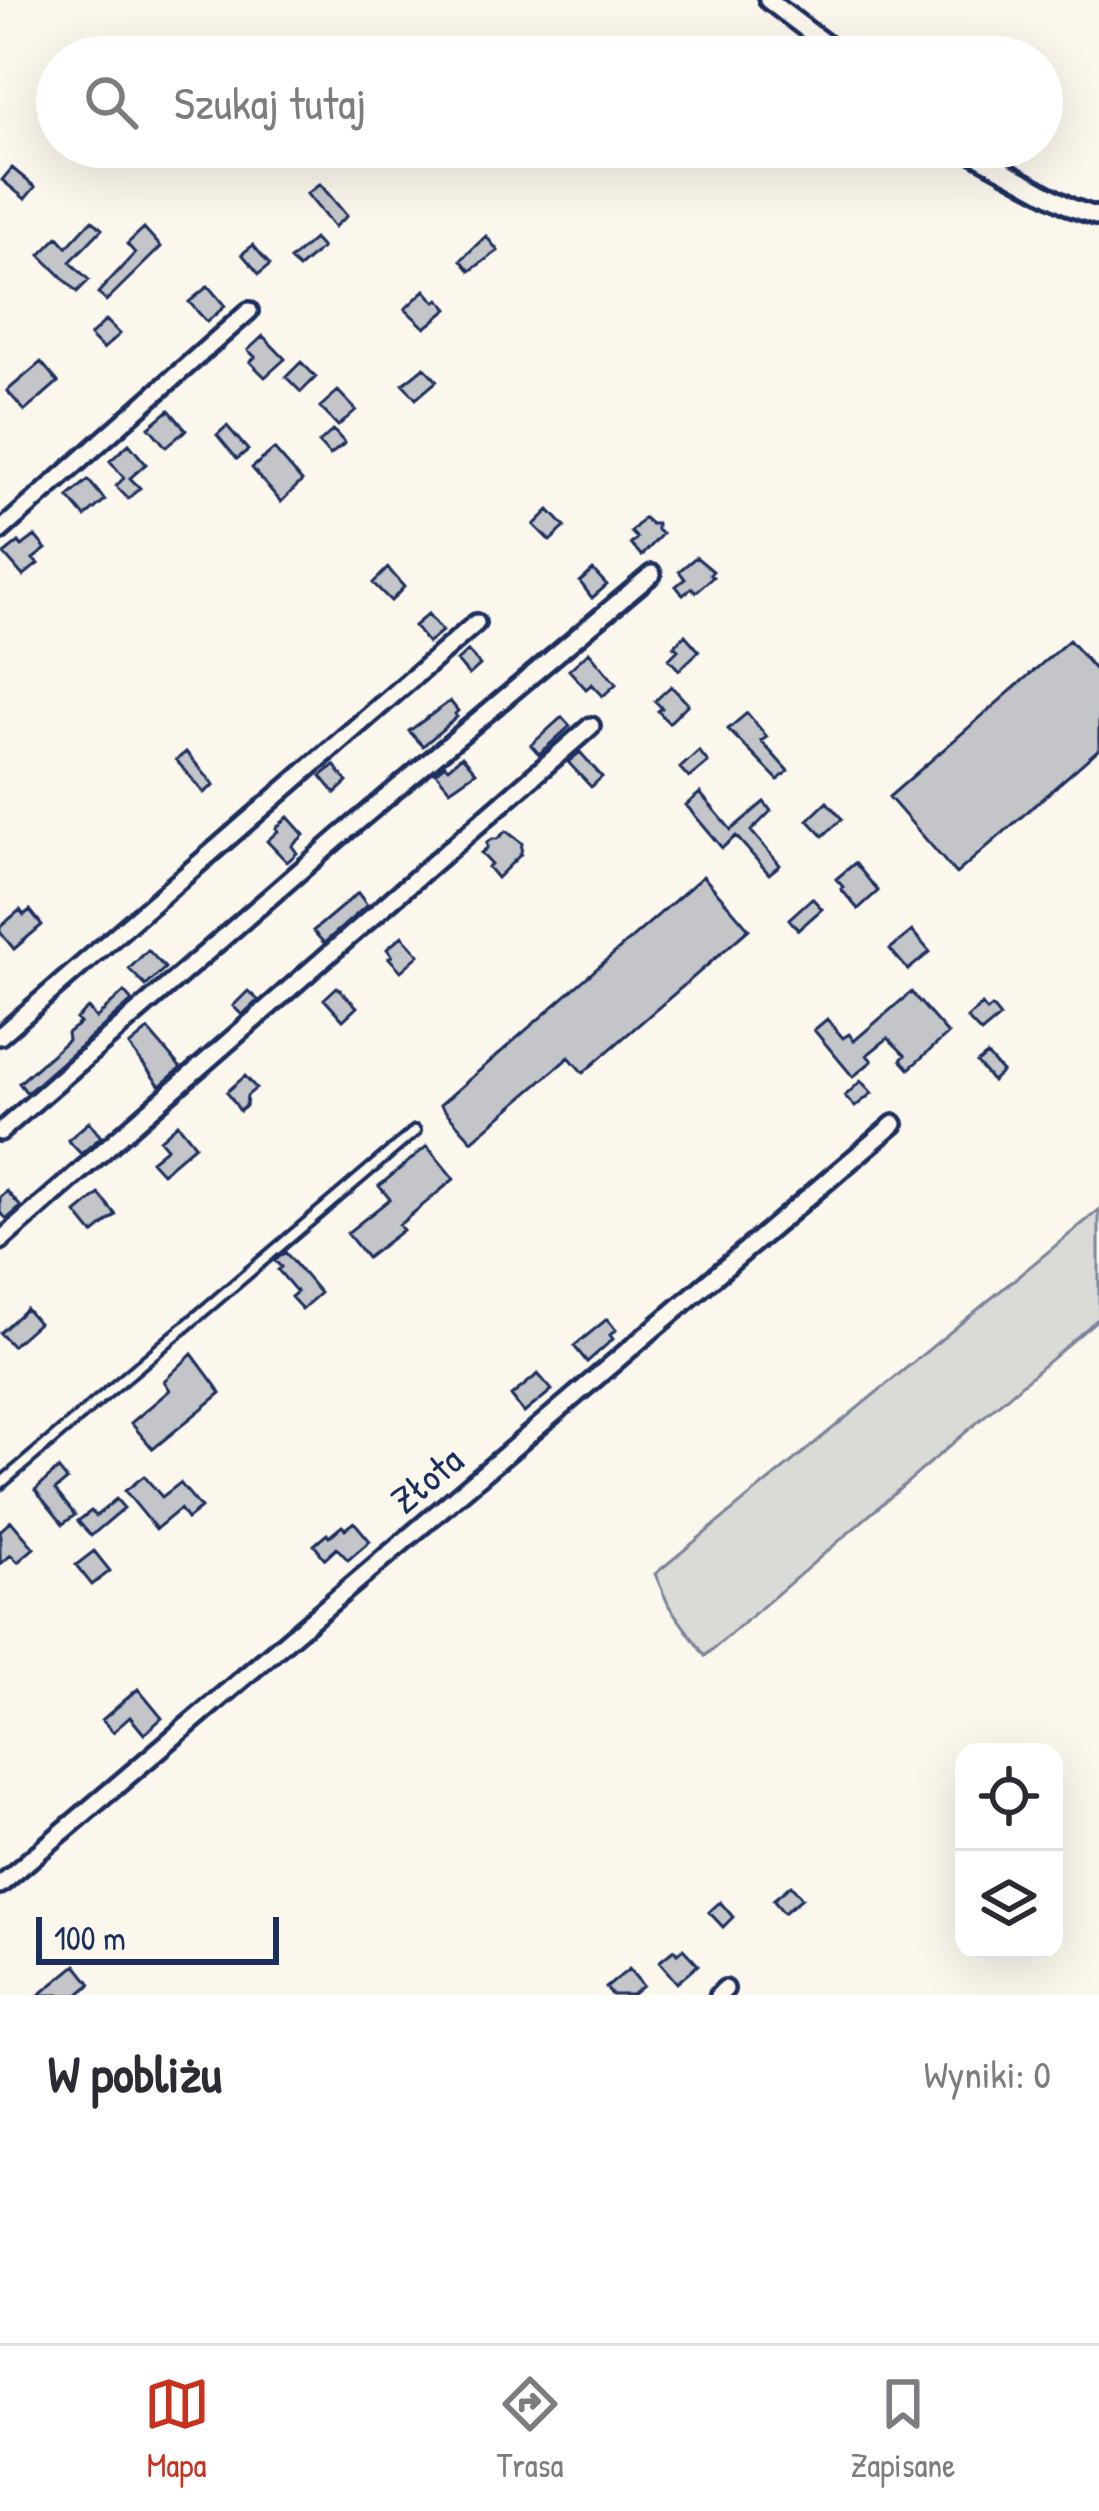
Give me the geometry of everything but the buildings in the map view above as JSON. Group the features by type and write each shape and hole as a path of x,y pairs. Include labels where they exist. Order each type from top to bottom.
{"street":[{"path":"768,0 815,36"},
{"path":"999,168 1072,208 1099,217"},
{"path":"0,531 249,311"},
{"path":"0,1132 652,574"},
{"path":"0,1036 476,623"},
{"path":"0,1241 591,726"},
{"name":"Złota","path":"0,1885 894,1124"}],"lane":[{"path":"0,1484 415,1131"}],"shaded area":[{"path":"1099,1210 1099,1318 705,1656 669,1606 655,1574"}]}
